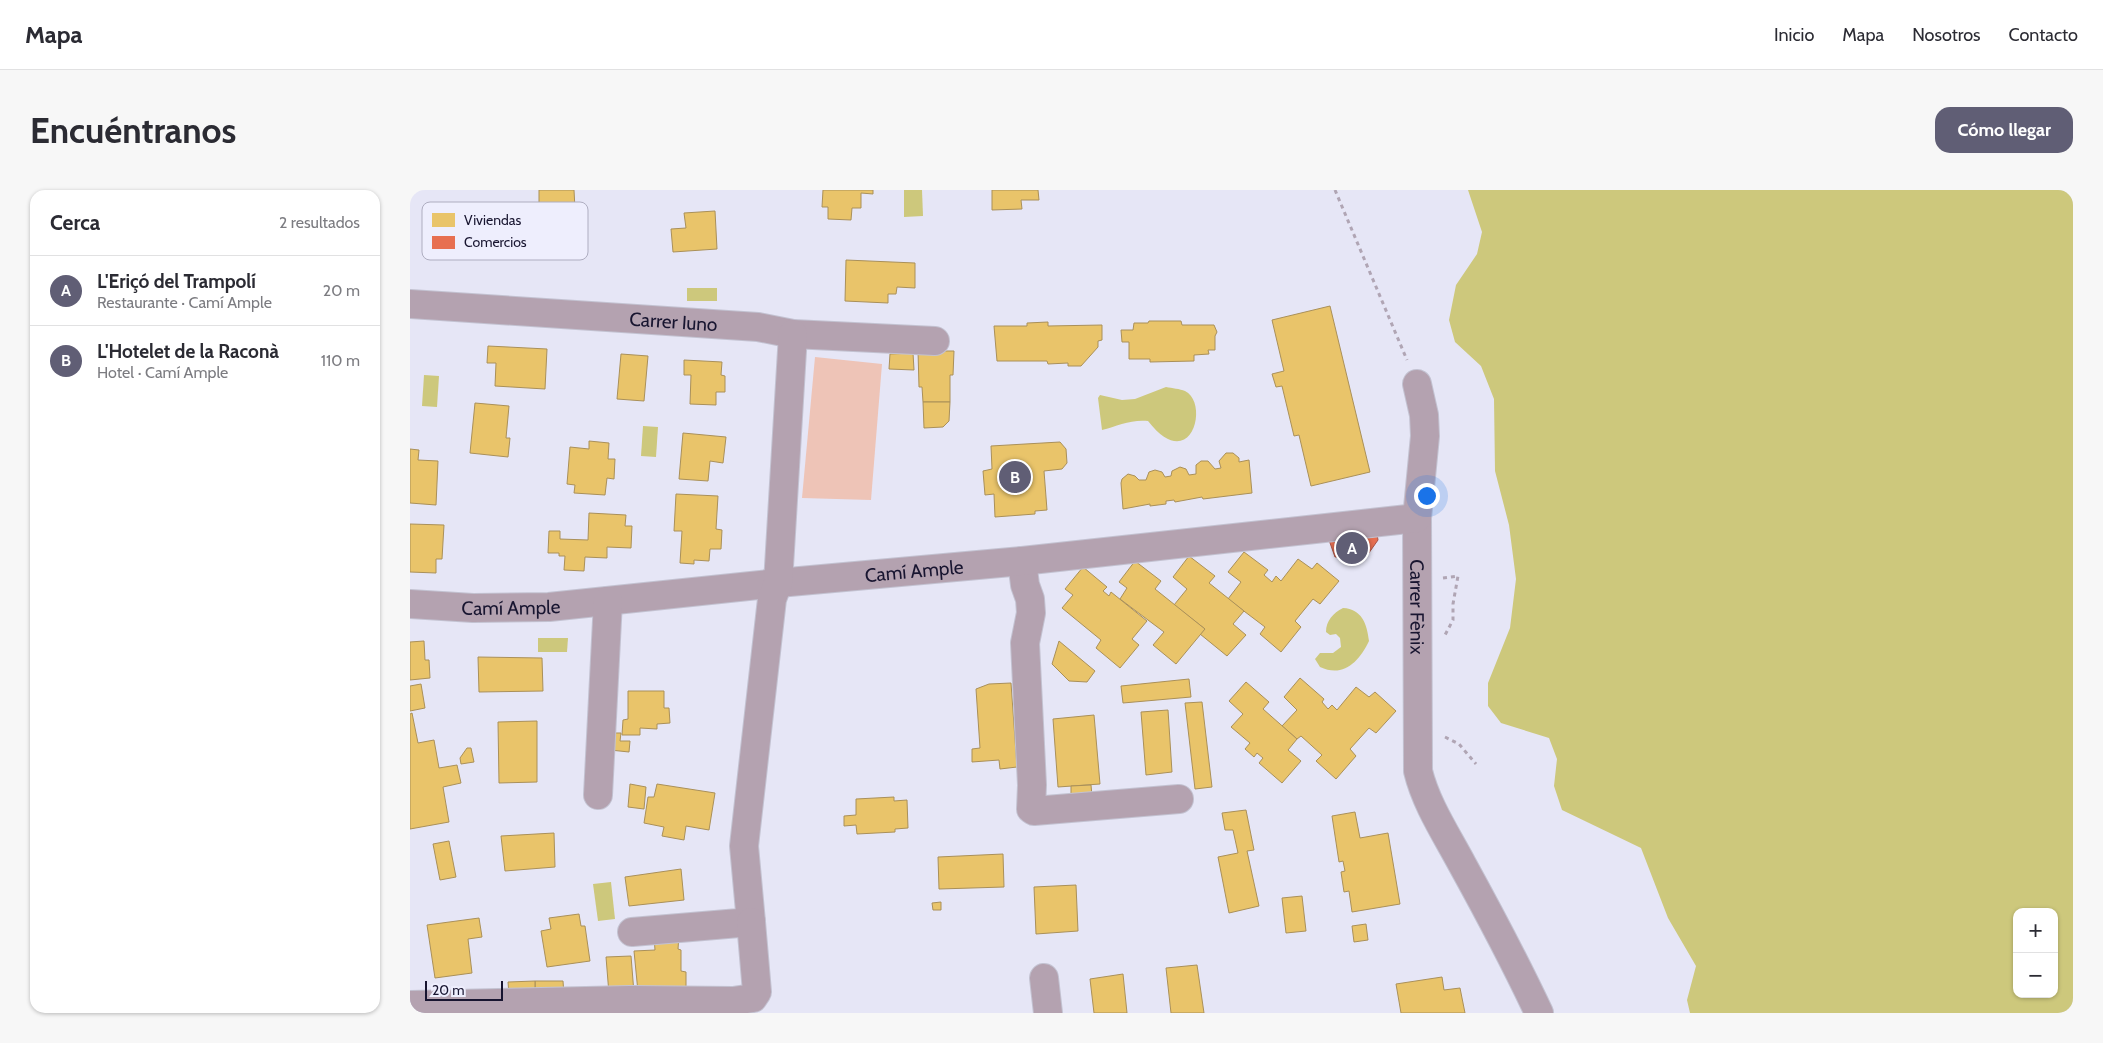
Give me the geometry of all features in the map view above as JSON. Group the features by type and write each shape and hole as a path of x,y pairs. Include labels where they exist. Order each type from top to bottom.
{"street":[{"name":"Carrer Iuno","path":"410,304 758,327 793,334 935,341"},
{"path":"410,1005 630,1000 733,1001 753,998 757,992 744,846 772,599 778,583 793,334"},
{"name":"Carrer Fènix","path":"1417,384 1424,415 1425,436 1417,518 1417,757 1421,782 1434,812 1512,956 1538,1013"},
{"name":"Camí Ample","path":"410,604 515,609 1022,561 1417,518"},
{"path":"1022,561 1032,613 1025,643 1032,785 1030,809 1034,811 1179,799"},
{"path":"598,795 608,601"},
{"path":"632,932 752,922"},
{"path":"1044,978 1048,1013"}],"path":[{"path":"1335,190 1417,384"},
{"path":"1435,578 1458,576"},
{"path":"1450,740 1459,744 1476,764"}],"shaded area":[{"path":"904,190 922,190 923,216 904,217"},
{"path":"1468,190 2073,190 2073,1013 1690,1013 1687,1000 1696,966 1668,918 1641,848 1562,810 1554,786 1557,759 1549,738 1501,723 1488,706 1488,683 1510,628 1516,579 1509,525 1495,471 1494,399 1481,366 1455,342 1449,320 1456,285 1477,254 1482,232"},
{"path":"687,288 717,288 717,301 687,301"},
{"path":"815,357 882,364 871,500 802,498"},
{"path":"424,375 439,376 437,407 422,406"},
{"path":"1166,387 1185,391 1192,398 1196,408 1196,420 1192,431 1185,439 1175,441 1163,436 1148,421 1130,422 1102,430 1098,398 1100,395 1122,400 1135,399"},
{"path":"643,426 658,427 656,457 641,456"},
{"path":"1343,608 1359,614 1365,623 1369,641 1365,649 1349,666 1336,671 1328,670 1320,667 1315,659 1320,653 1333,653 1341,647 1340,638 1336,634 1330,635 1326,632 1327,624 1331,618"},
{"path":"538,638 568,638 567,652 538,652"},
{"path":"611,882 615,919 598,921 593,884"}],"building: Viviendas":[{"path":"539,190 574,190 575,202 539,202"},
{"path":"823,190 873,190 873,194 861,193 861,208 852,208 851,220 828,219 828,207 822,207"},
{"path":"992,190 1038,190 1039,200 1021,200 1022,209 992,210"},
{"path":"715,211 717,249 673,252 671,229 686,228 684,213"},
{"path":"846,260 915,263 915,288 897,287 896,294 888,294 888,303 845,301"},
{"path":"1330,306 1370,472 1311,486 1299,435 1294,436 1282,386 1276,387 1272,374 1284,371 1272,320"},
{"path":"1149,321 1181,321 1182,325 1214,325 1217,332 1215,336 1215,350 1208,350 1209,354 1194,355 1194,361 1150,362 1150,359 1129,359 1129,342 1122,342 1121,330 1133,330 1134,323 1148,323"},
{"path":"1048,322 1048,326 1102,325 1102,340 1098,341 1098,347 1081,366 1068,366 1068,363 1048,364 1047,361 997,361 994,326 1027,326 1027,323"},
{"path":"488,346 547,349 545,389 495,386 496,363 487,363"},
{"path":"918,351 954,351 953,375 950,375 950,402 923,402 922,387 919,387"},
{"path":"913,353 914,370 889,369 890,354"},
{"path":"621,354 648,356 644,401 617,399"},
{"path":"684,360 722,362 721,375 725,376 725,392 716,392 716,405 690,404 691,375 684,375"},
{"path":"923,402 950,402 949,421 943,427 924,428"},
{"path":"475,403 509,406 506,438 510,438 508,457 470,453"},
{"path":"683,433 726,437 723,463 710,461 708,481 679,479"},
{"path":"589,441 609,443 608,459 615,459 614,479 607,478 605,495 574,493 575,485 567,484 570,447 589,449"},
{"path":"1060,442 1066,449 1067,463 1062,469 1044,471 1047,510 1035,511 1035,514 995,517 994,494 985,495 983,471 992,469 991,446"},
{"path":"410,449 419,450 418,460 438,461 436,505 410,503"},
{"path":"1226,453 1233,453 1239,458 1239,462 1249,460 1252,493 1203,499 1202,497 1175,502 1174,500 1166,501 1166,504 1150,506 1150,504 1123,509 1121,483 1122,479 1128,474 1135,476 1139,480 1146,480 1149,472 1155,470 1162,472 1165,477 1171,476 1172,471 1180,467 1186,469 1189,475 1196,474 1196,465 1201,461 1208,461 1215,469 1221,468 1219,461"},
{"path":"676,494 718,496 716,529 722,530 721,549 710,549 709,561 694,560 694,564 680,563 682,531 674,531"},
{"path":"589,513 626,515 625,526 632,526 631,548 607,547 607,558 585,557 584,571 564,570 565,556 559,556 559,553 548,553 549,531 560,531 560,539 588,540"},
{"path":"410,524 444,525 442,559 436,559 436,573 410,572"},
{"path":"1244,552 1268,570 1264,575 1272,582 1276,576 1281,581 1298,559 1312,569 1317,563 1339,581 1320,604 1313,599 1295,621 1301,627 1281,652 1260,634 1265,627 1228,599 1241,582 1228,572"},
{"path":"1189,556 1215,576 1209,583 1244,611 1233,624 1246,635 1227,656 1200,634 1205,629 1174,605 1187,589 1173,577"},
{"path":"1135,561 1161,581 1155,589 1205,629 1176,664 1153,645 1164,632 1120,599 1127,588 1119,582"},
{"path":"1083,567 1107,587 1103,591 1109,596 1111,592 1147,621 1132,639 1139,645 1120,668 1096,648 1101,640 1062,608 1073,595 1065,589"},
{"path":"424,641 425,660 429,660 430,678 410,680 410,642"},
{"path":"1059,641 1095,671 1087,682 1069,681 1052,664"},
{"path":"478,657 542,658 543,691 479,692"},
{"path":"1300,678 1324,699 1322,702 1328,709 1332,705 1337,710 1356,687 1369,697 1375,692 1396,711 1376,733 1369,728 1350,749 1356,756 1336,779 1316,761 1322,755 1301,736 1297,739 1282,726 1297,710 1284,697"},
{"path":"1189,679 1191,697 1123,703 1121,686"},
{"path":"1246,682 1269,702 1263,709 1297,739 1288,750 1301,761 1282,783 1259,763 1263,758 1257,753 1254,757 1245,749 1250,743 1231,727 1243,714 1229,701"},
{"path":"1011,683 1017,767 1000,769 999,760 972,762 972,749 980,748 976,689 989,684"},
{"path":"421,684 425,708 410,711 410,686"},
{"path":"628,691 664,691 664,708 669,708 670,723 657,724 657,729 640,728 640,735 622,735 623,720 628,719"},
{"path":"1202,702 1212,787 1195,789 1185,703"},
{"path":"1168,710 1172,772 1146,775 1141,712"},
{"path":"412,713 418,743 434,740 439,768 457,765 461,783 443,787 449,822 410,829 410,714"},
{"path":"1094,715 1100,784 1058,787 1053,719"},
{"path":"537,721 537,782 499,783 498,722"},
{"path":"610,733 621,733 620,741 630,741 629,752 610,750"},
{"path":"467,748 471,748 474,762 461,764 460,758"},
{"path":"630,784 646,787 644,809 628,807"},
{"path":"657,784 715,793 709,830 686,826 684,840 662,836 664,827 644,823 648,797 654,797"},
{"path":"1091,785 1092,796 1071,798 1071,786"},
{"path":"894,797 894,801 907,800 908,828 895,829 895,832 857,834 856,825 844,826 844,816 856,815 856,799"},
{"path":"1246,810 1254,850 1247,851 1259,906 1229,913 1218,857 1238,853 1233,830 1225,830 1222,813"},
{"path":"1355,812 1360,838 1388,833 1400,904 1352,912 1349,891 1344,892 1341,872 1345,871 1343,861 1339,862 1332,816"},
{"path":"554,833 555,867 505,871 501,836"},
{"path":"449,841 456,877 440,880 433,844"},
{"path":"1003,854 1004,887 939,889 938,857"},
{"path":"681,869 684,900 629,906 625,877"},
{"path":"1076,885 1078,931 1036,934 1034,887"},
{"path":"1302,896 1306,931 1286,933 1282,898"},
{"path":"941,902 941,910 933,910 932,903"},
{"path":"579,914 581,926 585,926 590,961 547,967 541,931 551,929 549,918"},
{"path":"479,918 482,937 468,939 472,973 435,978 427,925"},
{"path":"1366,924 1368,940 1354,942 1352,926"},
{"path":"679,935 678,949 681,950 681,971 686,972 686,991 638,992 634,951 655,950 654,937"},
{"path":"631,956 634,993 609,994 606,957"},
{"path":"1197,965 1204,1013 1171,1013 1166,968"},
{"path":"1123,974 1127,1013 1094,1013 1090,979"},
{"path":"1442,977 1444,990 1460,988 1465,1013 1401,1013 1396,984"},
{"path":"535,981 563,981 564,995 535,995"},
{"path":"535,981 535,995 509,995 508,982"}],"building: Comercios":[{"path":"1377,534 1378,540 1366,557 1335,557 1329,540"}],"place":[{"name":"L'Hotelet de la Raconà","path":"1015,477"},
{"name":"L'Eriçó del Trampolí","path":"1352,548"}]}
